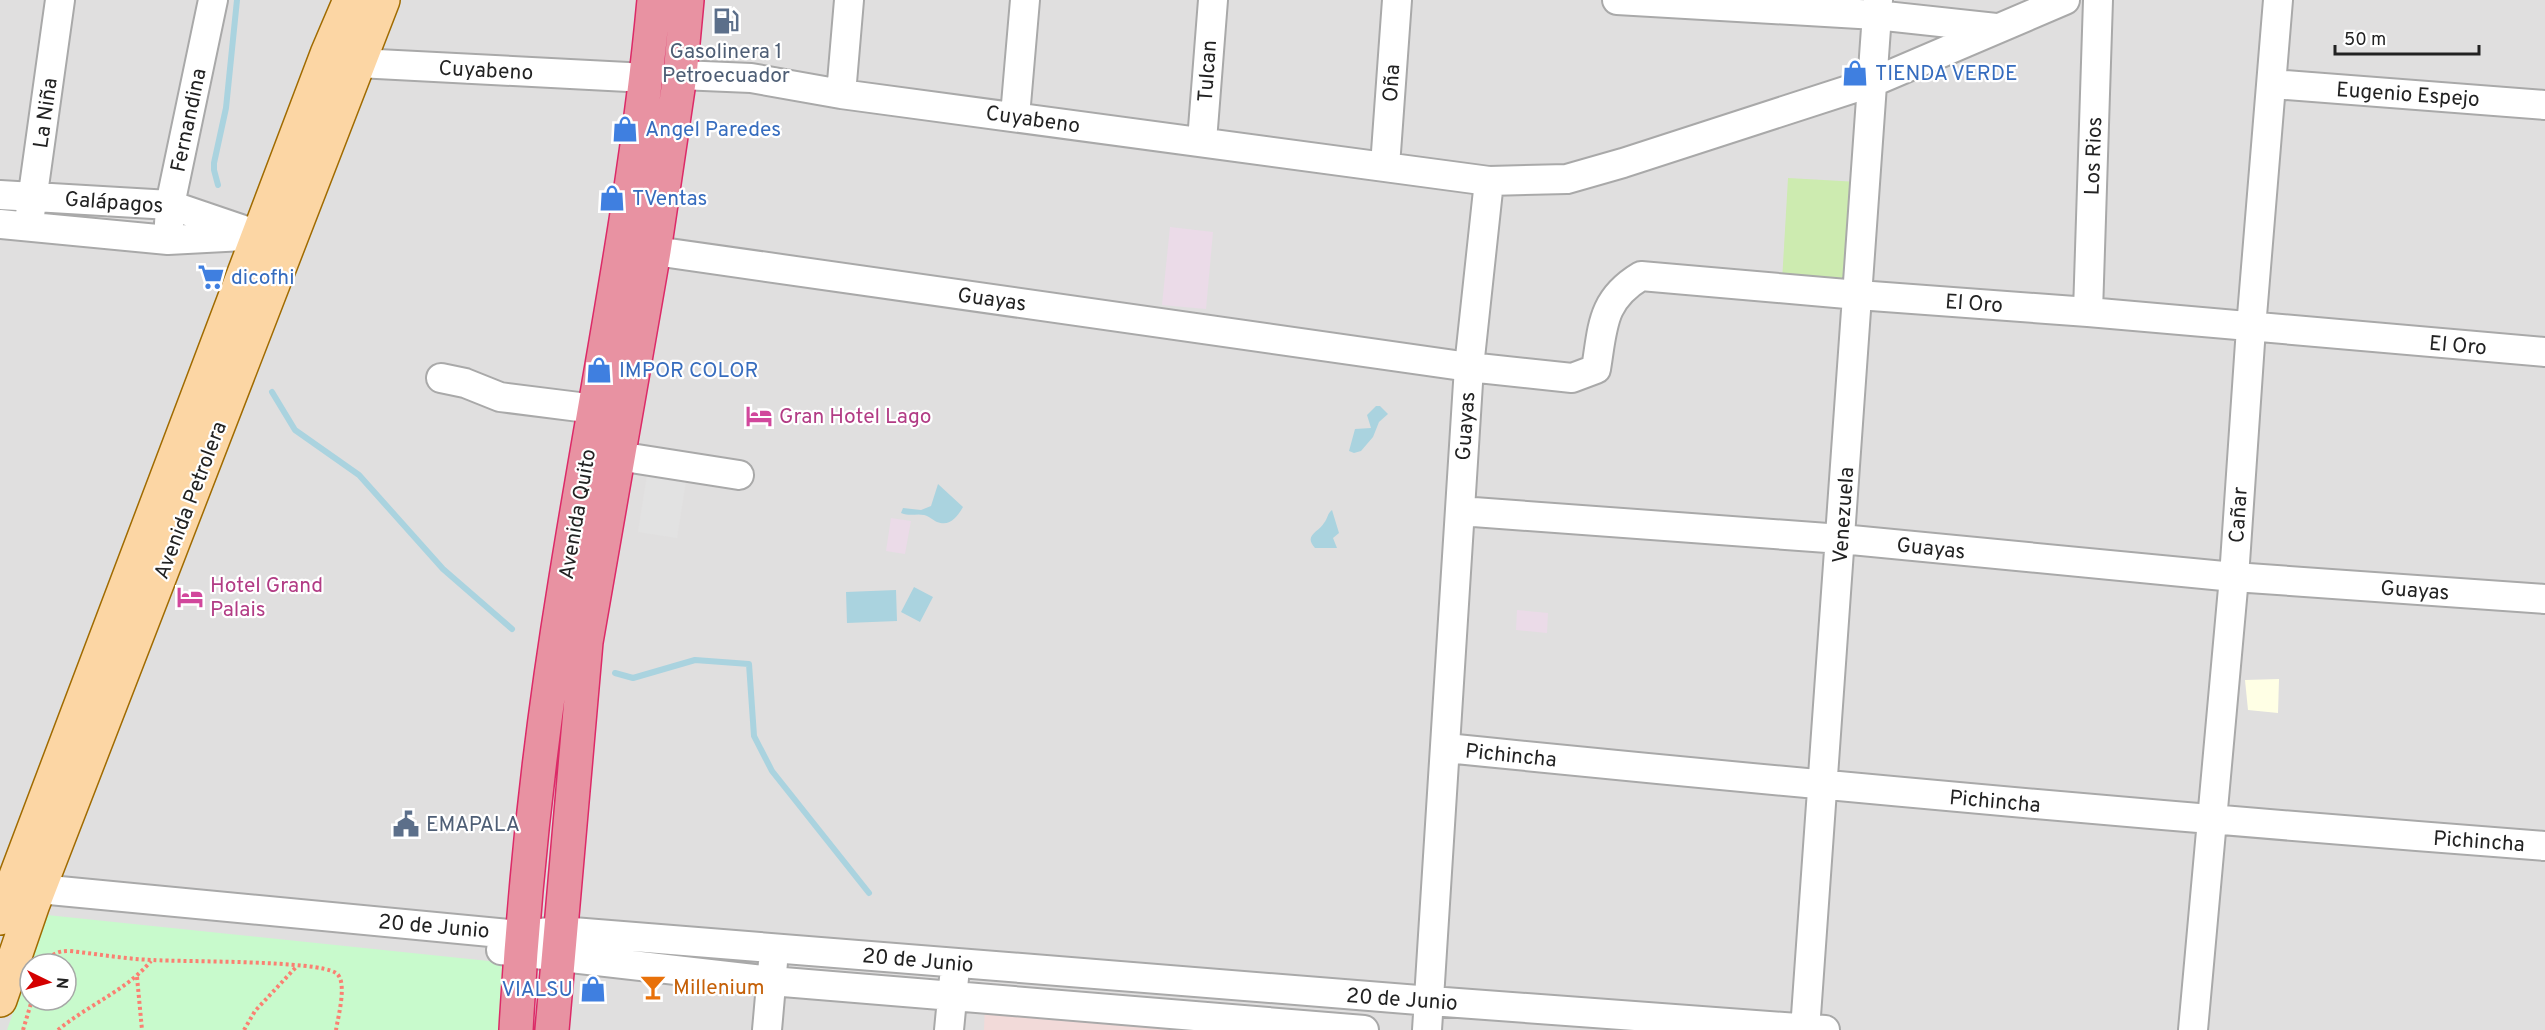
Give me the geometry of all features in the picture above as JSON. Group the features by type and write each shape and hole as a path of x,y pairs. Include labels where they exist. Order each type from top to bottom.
{"highway":[{"name":"Avenida Quito","path":"552,1030 586,642 618,456 638,249 646,78 654,0"},
{"name":"Avenida Quito","path":"516,1030 521,943 553,668 595,409 638,249 680,75 687,0"}],"main road":[{"name":"Avenida Petrolera","path":"0,1000 18,898 258,236 327,54 350,0"},
{"name":"Avenida Petrolera","path":"18,898 289,245 383,0"}],"street":[{"name":"La Niña","path":"14,224 34,197 60,0"},
{"name":"Fernandina","path":"168,240 170,205 213,0"},
{"path":"841,94 849,0"},
{"path":"1015,116 1025,0"},
{"name":"Tulcan","path":"1202,141 1213,0"},
{"name":"Oña","path":"1385,166 1397,0"},
{"path":"1617,0 1877,8 1998,28"},
{"name":"Cuyabeno","path":"680,75 751,78 841,94 1490,181 1567,179 1873,82 2065,0"},
{"name":"Los Rios","path":"2088,312 2098,0"},
{"name":"Cañar","path":"2193,1030 2234,577 2251,327 2278,0"},
{"name":"Venezuela","path":"1812,1029 1822,786 1877,8"},
{"name":"Cuyabeno","path":"327,54 358,63 646,78"},
{"name":"Eugenio Espejo","path":"2272,84 2545,105"},
{"name":"Guayas","path":"1490,181 1469,367 1460,511 1841,539 2234,577 2545,599"},
{"name":"Galápagos","path":"0,195 170,205 289,245"},
{"name":"Galápagos","path":"14,224 168,240 258,236"},
{"name":"Guayas","path":"638,249 1469,367"},
{"name":"El Oro","path":"1469,367 1572,378 1596,369 1606,312 1627,284 1641,276 2545,352"},
{"path":"441,378 477,387 500,397 595,409"},
{"path":"618,456 739,475"},
{"path":"1427,1030 1431,1001 1460,511"},
{"name":"Pichincha","path":"1446,748 1822,786 2211,821 2545,846"},
{"name":"20 de Junio","path":"18,898 521,943 775,948 1812,1029"},
{"name":"20 de Junio","path":"559,943 771,981 1364,1030"},
{"path":"766,1030 775,948"},
{"path":"949,1030 956,963"}],"path":[{"path":"78,953 151,960 298,965 330,970 337,973 342,980 343,988 336,1030"},
{"path":"58,1030 80,1012 137,977 151,960"},
{"path":"244,1030 255,1011 298,965"},
{"path":"137,977 142,1030"},
{"path":"23,1030 28,1012"}],"shaded area":[{"path":"0,0 2545,0 2545,1030 0,1030"},
{"path":"1170,227 1213,232 1206,309 1162,305"},
{"path":"647,475 686,481 677,538 638,532"},
{"path":"891,518 911,521 905,554 886,551"},
{"path":"1517,610 1548,613 1547,633 1516,630"},
{"path":"2279,679 2278,713 2248,710 2245,680"},
{"path":"985,1005 1301,1030 984,1030"}],"green space":[{"path":"1788,178 1859,182 1853,285 1782,281"},
{"path":"47,915 508,963 503,1030 7,1030 18,998 18,1012 78,1012 78,952 34,952"}],"water":[{"path":"1376,406 1380,406 1388,414 1379,422 1373,437 1361,451 1354,453 1349,451 1355,429 1371,428 1367,415"},
{"path":"938,484 963,507 953,520 942,523 924,515 901,513 903,508 921,510 931,506"},
{"path":"1332,510 1339,533 1333,538 1337,548 1315,548 1311,537 1322,526"},
{"path":"914,587 933,597 920,622 901,612"},
{"path":"896,590 897,621 847,623 846,592"}],"waterway":[{"path":"218,185 214,163 226,108 237,0"},
{"path":"272,392 295,430 359,475 443,569 512,629"},
{"path":"615,673 633,678 695,660 749,664 754,736 772,771 869,893"}],"place":[{"name":"Gasolinera 1 Petroecuador","path":"726,21"},
{"name":"TIENDA VERDE","path":"1855,73"},
{"name":"Angel Paredes","path":"625,129"},
{"name":"TVentas","path":"612,198"},
{"name":"dicofhi","path":"211,277"},
{"name":"IMPOR COLOR","path":"599,370"},
{"name":"Gran Hotel Lago","path":"759,416"},
{"name":"Hotel Grand Palais","path":"190,597"},
{"name":"EMAPALA","path":"406,824"},
{"name":"Millenium","path":"653,987"},
{"name":"VIALSU","path":"593,989"}]}
